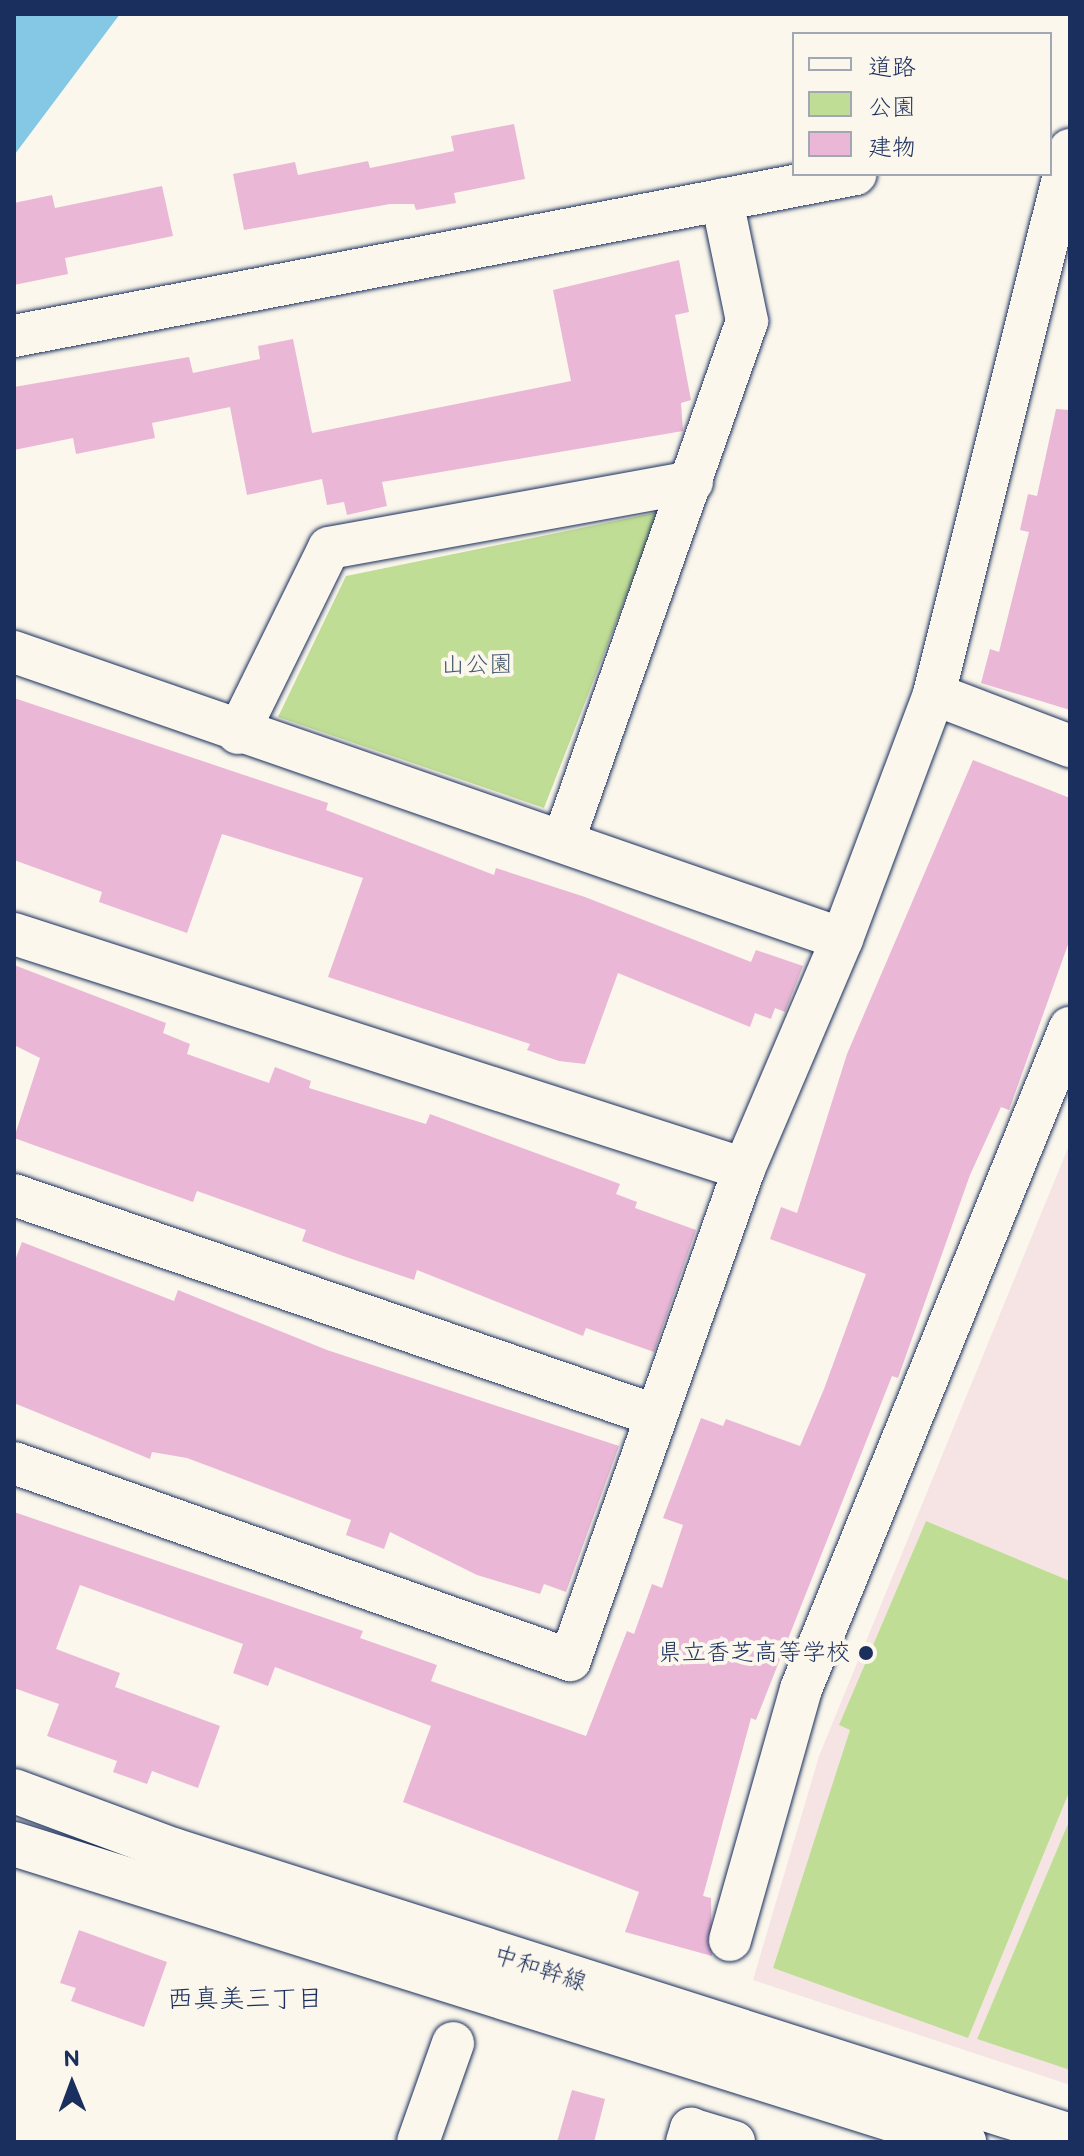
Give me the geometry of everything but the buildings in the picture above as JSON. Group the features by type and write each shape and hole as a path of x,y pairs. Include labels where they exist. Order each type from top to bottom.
{"main road":[{"name":"中和幹線","path":"14,1791 233,1870 1070,2136"},
{"name":"中和幹線","path":"14,1844 964,2142"}],"street":[{"path":"14,1463 570,1660 654,1415 744,1169 842,939 934,694 1070,150"},
{"path":"14,336 846,176"},
{"path":"564,839 747,321 722,200"},
{"path":"238,733 329,548 692,482"},
{"path":"14,652 238,733 564,839 842,939"},
{"path":"934,694 1070,746"},
{"path":"14,934 744,1169"},
{"path":"730,1940 801,1689 1070,1028"},
{"path":"14,1195 654,1415"},
{"path":"418,2142 453,2043"},
{"path":"687,2142 691,2129 734,2142"}],"shaded area":[{"name":"県立香芝高等学校","path":"1070,1143 1070,1581 926,1521 840,1725 851,1729 773,1968 968,2037 1070,1790 1070,1819 977,2039 1070,2070 1070,2085 753,1980 819,1756"}],"green space":[{"name":"山公園","path":"659,512 544,808 278,717 346,576"},
{"path":"926,1521 1070,1581 1070,1790 968,2038 773,1968 850,1730 839,1725"},
{"path":"1070,1819 1070,2070 977,2039"}],"water":[{"path":"14,14 120,14 15,154 14,153"}],"place":[{"name":"県立香芝高等学校","path":"866,1653"}],"district":[{"name":"西真美三丁目","path":"245,2000"}]}
